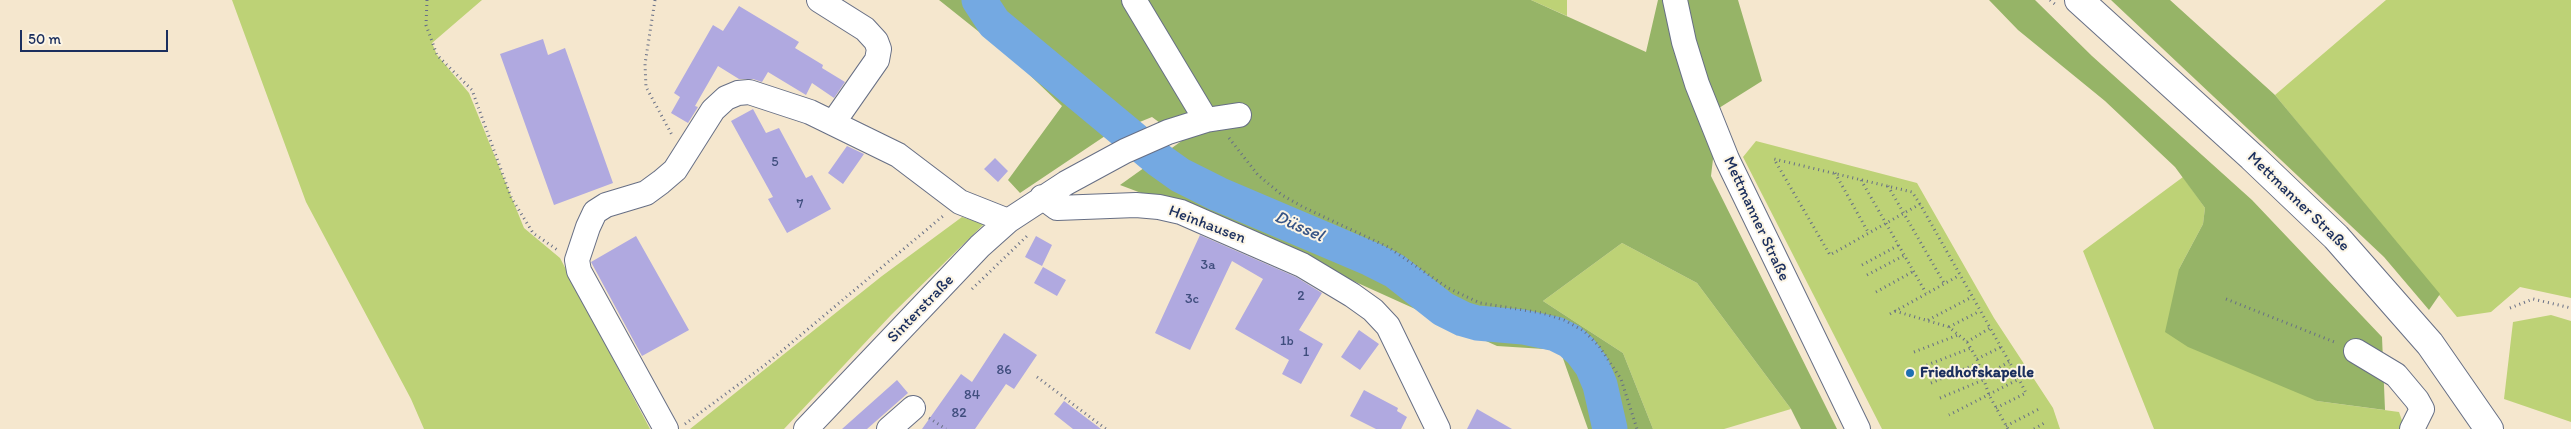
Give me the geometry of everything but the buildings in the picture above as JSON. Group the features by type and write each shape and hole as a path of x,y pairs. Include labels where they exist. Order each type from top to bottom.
{"main road":[{"name":"Mettmanner Straße","path":"2068,3 2252,157 2336,238 2430,344 2489,429"}],"street":[{"path":"819,0 865,29 876,41 879,50 877,60 833,123"},
{"path":"1042,197 1125,151 1168,132 1220,118 1134,0"},
{"name":"Mettmanner Straße","path":"1675,0 1684,42 1727,159 1858,429"},
{"path":"666,429 579,271 578,260 588,227 595,212 606,205 646,193 675,170 713,110 726,98 738,93 749,92 810,112 898,155 960,202 1008,221"},
{"name":"Sinterstraße","path":"806,429 980,246 1008,221 1042,197"},
{"name":"Heinhausen","path":"1042,197 1057,208 1136,205 1159,207 1181,212 1302,265 1359,300 1373,310 1388,326 1438,429"},
{"path":"2356,351 2396,374 2417,400 2422,409 2412,429"},
{"path":"889,429 913,408"}],"path":[{"path":"427,0 426,25 437,55 472,90 511,197 533,233 552,248 578,260"},
{"path":"655,0 645,64 646,87 669,132 688,152"},
{"path":"2050,0 2068,3"},
{"path":"1220,118 1244,160 1258,175 1303,207 1388,247 1464,297 1480,303 1542,313 1564,320 1584,331 1599,346 1621,378 1637,429"},
{"path":"1920,204 1830,255 1774,159 1912,192 1920,204 2026,392 1996,408"},
{"path":"1834,173 1868,232"},
{"path":"1861,179 1926,293"},
{"path":"1888,186 1944,283"},
{"path":"679,429 765,366 960,202"},
{"path":"1862,266 1899,245"},
{"path":"1867,275 1905,256"},
{"path":"1876,292 1914,271"},
{"path":"1890,314 1960,275"},
{"path":"1928,320 1972,297"},
{"path":"2226,299 2356,351"},
{"path":"2510,308 2533,299 2571,308"},
{"path":"1895,311 1949,327 1967,342 1989,395 2007,428 2039,409"},
{"path":"1949,327 1980,311"},
{"path":"1967,342 1990,328"},
{"path":"1914,352 1959,335"},
{"path":"1931,383 2001,347"},
{"path":"1922,367 1971,348"},
{"path":"1940,398 1982,378 2009,362"},
{"path":"1037,377 1106,429"},
{"path":"1949,415 2019,379"},
{"path":"2034,429 2046,422"}],"green space":[{"path":"232,0 482,0 432,43 437,55 469,93 524,228 560,258 650,429 424,429 411,399 306,202"},
{"path":"939,0 1531,0 1646,52 1658,0 1738,0 1762,81 1719,108 1711,176 1837,429 1801,429 1791,409 1697,283 1622,243 1543,301 1623,353 1653,429 1588,429 1560,350 1497,346 1245,232 1120,185 1183,140 1152,117 1105,136 1020,193 1008,180 1062,106 1013,59"},
{"path":"1531,0 1567,0 1567,16"},
{"path":"1989,0 2035,0 2092,56 2252,200 2382,337 2385,410 2317,401 2188,347 2165,332 2179,269 2203,224 2205,208 2175,167 2105,101 2018,30"},
{"path":"2111,0 2170,0 2275,95 2440,294 2429,310 2384,257"},
{"path":"2386,0 2571,0 2571,298 2520,287 2491,312 2457,317 2275,95"},
{"path":"1756,141 1917,183 1994,318 2053,408 2060,429 1882,429 1743,157"},
{"path":"2183,177 2205,208 2203,224 2179,269 2317,401 2399,412 2405,429 2154,429 2083,251"},
{"path":"962,217 984,224 892,314 784,429 690,429 882,276"},
{"path":"1622,243 1697,283 1791,409 1724,429 1653,429 1623,353 1543,301"},
{"path":"2551,315 2571,321 2571,422 2504,399 2513,322"}],"waterway":[{"name":"Düssel","path":"979,0 994,23 1159,160 1180,175 1218,194 1395,271 1443,309 1463,319 1477,323 1523,327 1556,334 1570,341 1581,351 1592,366 1600,385 1610,429"}],"place":[{"name":"Friedhofskapelle","path":"1910,373"}]}
